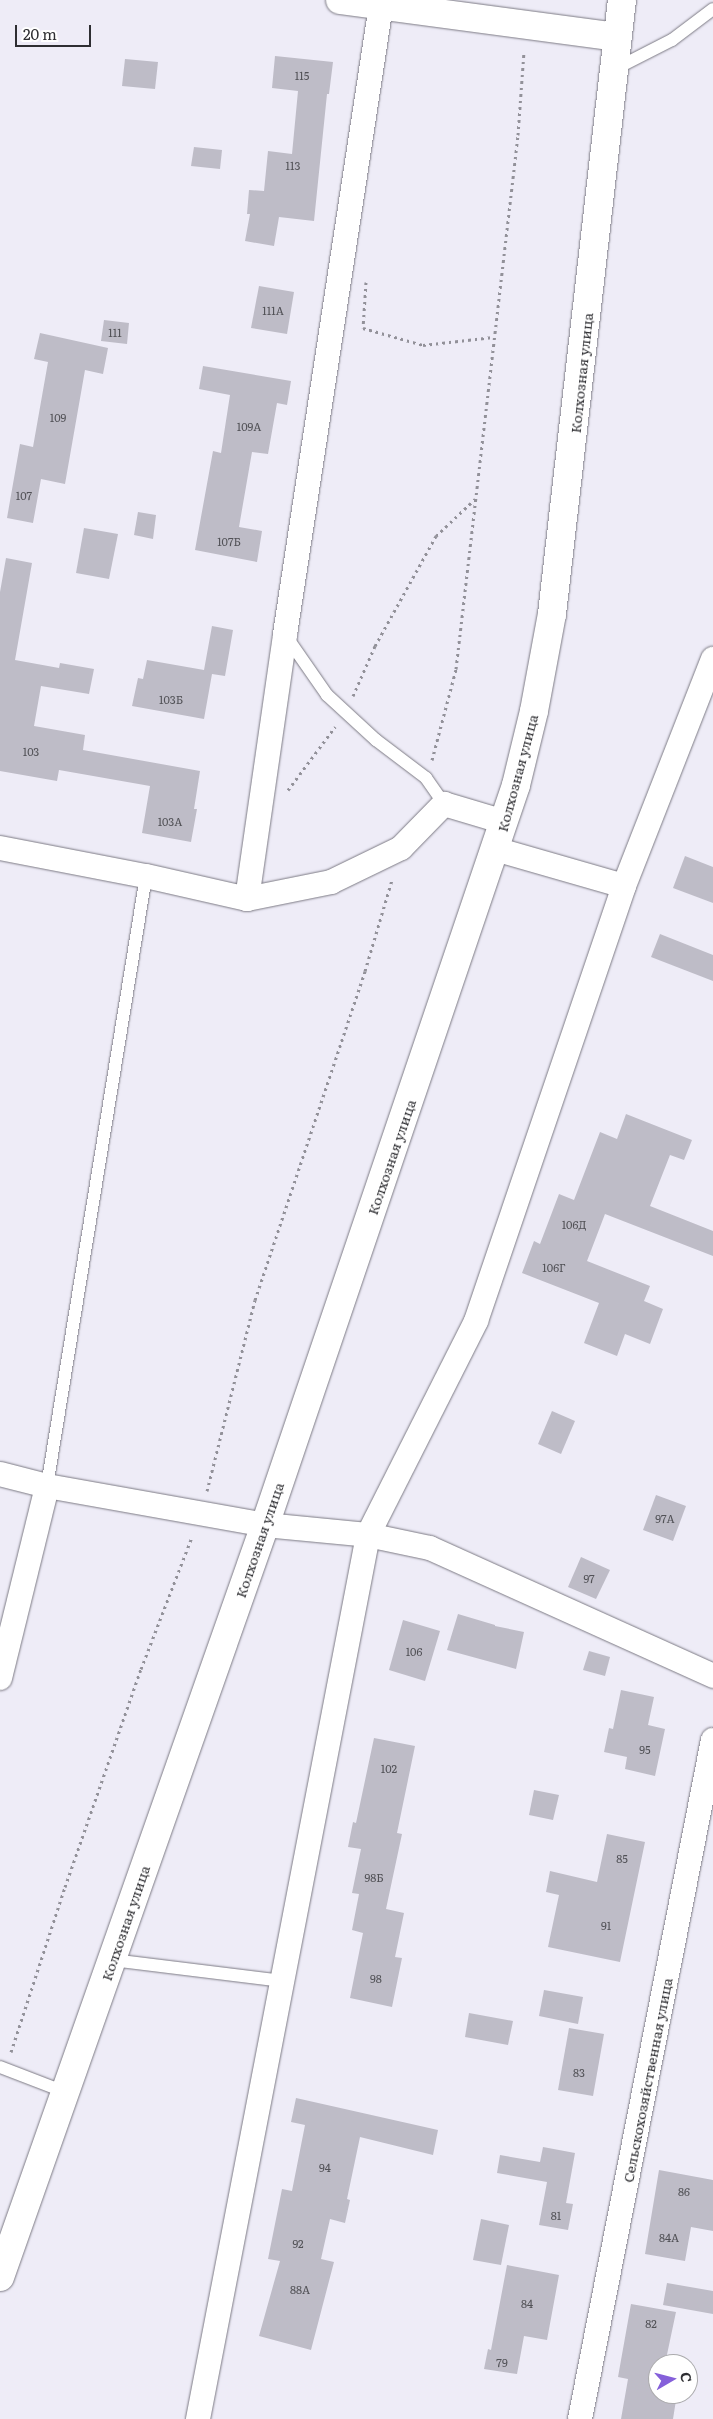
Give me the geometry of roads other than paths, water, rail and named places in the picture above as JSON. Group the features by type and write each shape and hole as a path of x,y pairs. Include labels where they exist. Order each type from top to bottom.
{"main road":[{"path":"340,0 618,36"},
{"name":"Колхозная улица","path":"0,2277 265,1525 496,849 516,785 534,711 552,614 622,0"}],"street":[{"path":"247,899 285,634 381,5"},
{"path":"198,2419 284,1981 368,1535 476,1321 624,886 713,658"},
{"path":"0,848 146,876 247,899 331,882 402,848 444,804 504,822"},
{"path":"496,849 624,886"},
{"path":"0,1474 47,1486 265,1525 368,1535 430,1548 713,1676"},
{"path":"0,1678 47,1486"},
{"name":"Сельскохозяйственная улица","path":"580,2419 713,1740"}],"lane":[{"path":"615,69 672,40 713,9"},
{"path":"285,634 327,695 376,740 426,778 444,804"},
{"path":"47,1486 146,876"},
{"path":"112,1960 284,1981"},
{"path":"3,2068 65,2092"}]}
